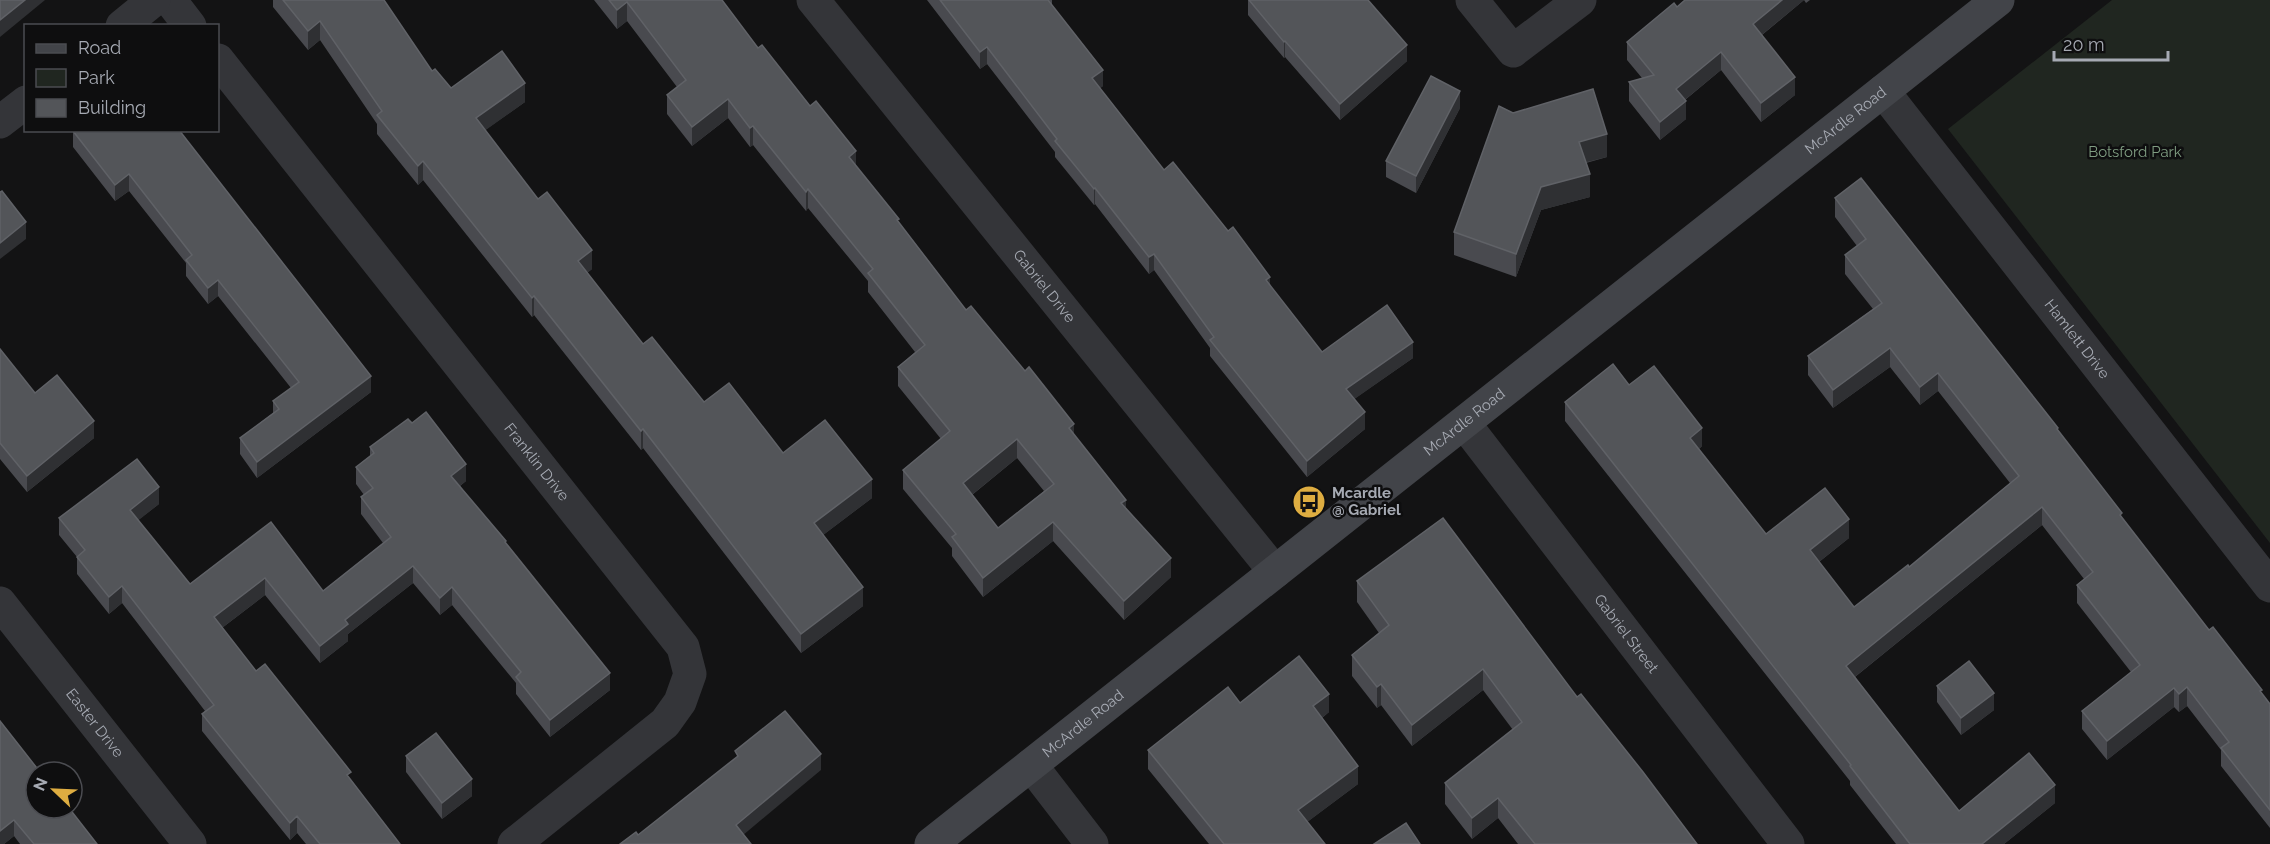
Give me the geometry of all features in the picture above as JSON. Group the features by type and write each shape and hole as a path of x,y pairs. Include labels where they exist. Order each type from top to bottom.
{"main road":[{"name":"McArdle Road","path":"931,844 1998,0"}],"street":[{"path":"124,24 154,0"},
{"path":"170,0 188,24"},
{"name":"Gabriel Drive","path":"813,0 1275,572"},
{"path":"1472,0 1513,51 1580,0"},
{"name":"Franklin Drive","path":"219,61 683,647 690,674 680,702 665,723 514,844"},
{"name":"Hamlett Drive","path":"1882,91 2270,586"},
{"path":"0,122 24,104"},
{"name":"Gabriel Street","path":"1464,423 1788,844"},
{"name":"Easter Drive","path":"0,603 190,844"},
{"path":"1032,765 1092,844"}],"green space":[{"name":"Botsford Park","path":"2112,0 2270,0 2270,543 1948,129"}],"building":[{"path":"0,0 25,0 0,20"},
{"path":"283,0 384,0 432,71 435,69 451,88 502,51 525,83 476,118 538,199 547,192 592,250 578,261 643,344 652,337 704,402 729,383 783,453 825,420 872,479 814,523 863,587 801,634 643,429 641,431 423,161 418,166 377,115 382,111 320,21 308,31"},
{"path":"609,0 722,0 758,48 762,45 810,106 816,101 856,151 849,157 899,219 897,220 966,310 971,306 1025,371 1029,367 1074,424 1069,428 1126,500 1121,503 1171,558 1124,601 1053,522 983,578 952,537 956,534 903,470 950,431 898,367 925,345 868,273 873,269 808,189 806,192 753,126 750,128 728,99 692,127 667,95 686,80 627,2 617,10","holes":["1017,439 1054,484 998,528 963,483"]},
{"path":"940,0 1048,0 1103,70 1092,78 1164,170 1173,162 1228,231 1233,227 1270,277 1266,280 1322,352 1387,305 1413,342 1346,389 1365,412 1307,461 1210,340 1214,337 1154,254 1149,257 1055,141 1057,139 987,47 980,52"},
{"path":"1249,0 1368,0 1407,45 1340,104"},
{"path":"1685,0 1782,0 1753,24 1795,77 1761,103 1721,52 1676,89 1686,101 1660,122 1629,82 1654,75 1627,42 1674,3 1677,7"},
{"path":"1431,76 1460,91 1416,176 1386,161"},
{"path":"1593,89 1607,134 1579,142 1590,174 1541,187 1516,254 1454,232 1499,106 1513,113"},
{"path":"74,132 181,132 371,376 257,462 240,438 279,409 273,401 299,382 218,280 208,288 186,260 192,255 129,174 115,185"},
{"path":"1861,178 2058,428 2122,513 2120,515 2209,630 2213,627 2262,690 2260,691 2270,704 2270,810 2221,748 2229,742 2187,687 2179,694 2174,688 2107,741 2082,711 2140,665 2077,585 2093,572 2042,507 1846,666 1959,811 2029,753 2055,785 1982,844 1910,844 1851,765 1565,402 1613,364 1629,385 1654,366 1702,428 1690,438 1766,534 1825,488 1849,519 1810,550 1854,607 1908,565 1909,567 2019,476 1938,373 1920,387 1890,348 1833,390 1808,356 1882,303 1845,255 1866,239 1835,198"},
{"path":"2,191 26,222 0,243 0,192"},
{"path":"0,349 35,393 57,375 94,421 27,476 0,443"},
{"path":"426,412 466,464 451,476 506,541 610,673 550,720 516,677 521,672 452,587 440,598 413,566 345,620 348,624 320,646 265,578 214,617 256,671 265,664 351,772 347,775 400,844 320,844 297,816 290,823 202,714 214,705 122,586 109,597 77,557 85,550 59,518 137,459 159,487 130,510 190,584 271,522 323,591 391,537 361,497 373,488 356,467 374,453 370,447 408,419 412,423"},
{"path":"1443,518 1577,697 1581,694 1697,844 1535,844 1498,798 1472,818 1445,783 1522,722 1483,669 1412,725 1381,684 1377,687 1352,655 1389,625 1357,581"},
{"path":"1299,656 1329,694 1313,706 1358,766 1298,810 1325,844 1224,844 1148,750 1228,687 1240,703"},
{"path":"1969,661 1994,693 1961,718 1937,686"},
{"path":"785,711 821,754 736,825 751,844 620,844 636,832 638,835 738,756 735,751"},
{"path":"0,721 31,760 24,760 24,820 78,820 97,844 34,844 14,820 0,831"},
{"path":"436,733 472,779 442,803 406,756"},
{"path":"1406,823 1420,844 1374,844"}],"place":[{"name":"Mcardle @ Gabriel","path":"1309,502"}]}
